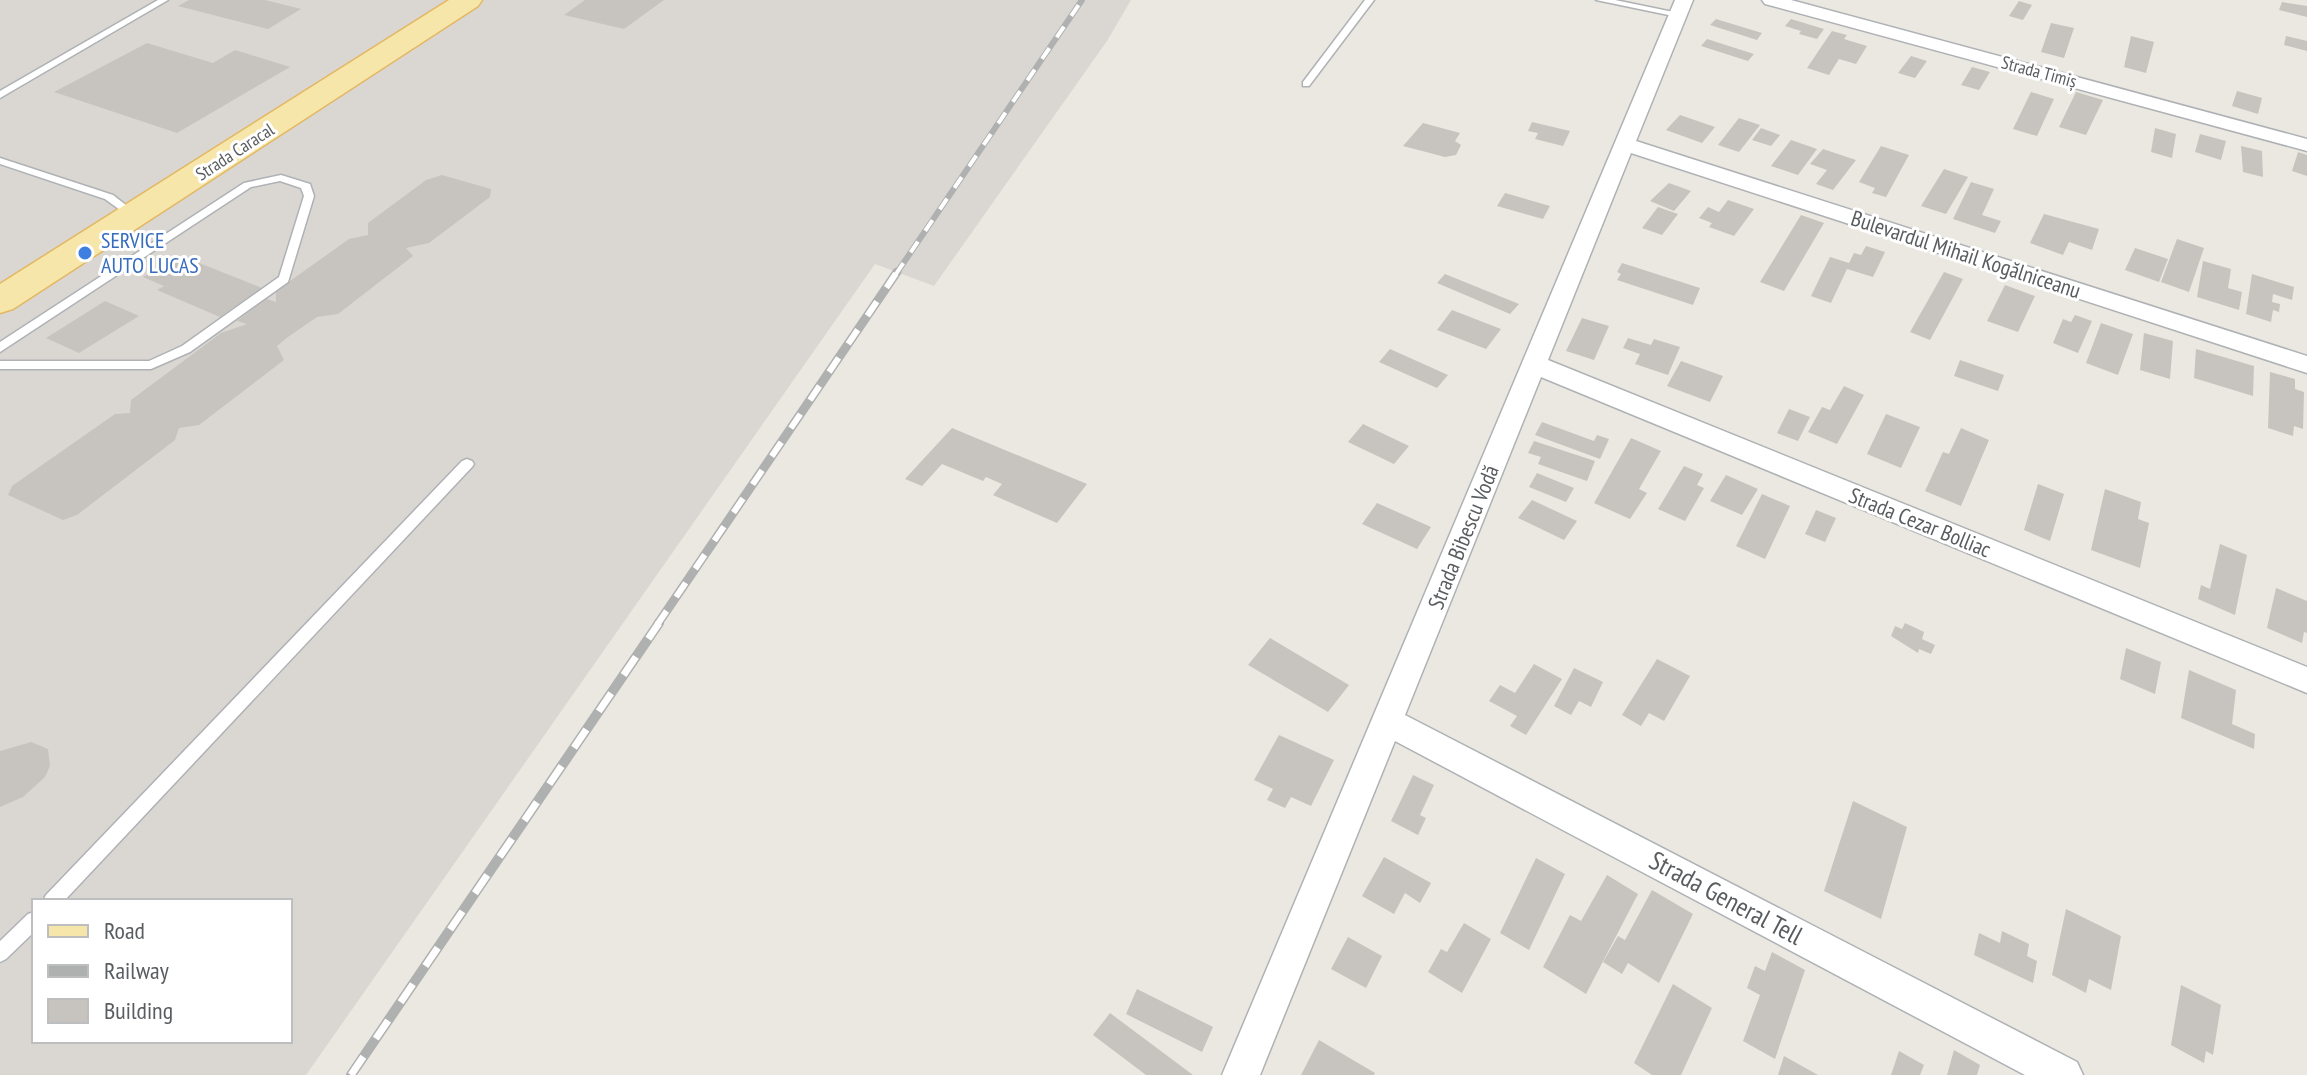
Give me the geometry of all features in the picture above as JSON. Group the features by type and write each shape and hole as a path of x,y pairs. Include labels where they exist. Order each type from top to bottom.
{"main road":[{"name":"Strada Caracal","path":"0,301 468,0"}],"street":[{"name":"Strada Timiș","path":"1771,0 2307,145"},
{"name":"Strada Bibescu Vodă","path":"1241,1075 1681,7"},
{"name":"Bulevardul Mihail Kogălniceanu","path":"1624,144 2307,365"},
{"name":"Strada Cezar Bolliac","path":"1534,364 2307,680"},
{"name":"Strada General Tell","path":"1387,721 2064,1075"}],"lane":[{"path":"0,95 164,0"},
{"path":"1306,84 1370,0"},
{"path":"1600,0 1681,7"},
{"path":"0,161 109,197 135,216"},
{"path":"0,348 248,185 281,178 306,186 309,196 284,279 186,349 151,365 0,365"},
{"path":"54,899 467,464"},
{"path":"0,953 32,922"}],"shaded area":[{"path":"0,0 1131,0 1107,41 934,286 875,264 306,1075 0,1075"}],"building":[{"path":"189,0 265,0 301,9 268,29 178,6"},
{"path":"585,0 664,0 624,29 564,15"},
{"path":"2019,1 2032,5 2023,20 2009,16"},
{"path":"2282,2 2307,6 2307,17 2279,10"},
{"path":"1716,19 1762,33 1757,40 1710,25"},
{"path":"1791,19 1824,29 1817,39 1799,34 1801,31 1785,26"},
{"path":"2051,23 2074,28 2064,58 2041,52"},
{"path":"1832,31 1847,35 1844,39 1867,46 1856,64 1839,59 1829,75 1807,68"},
{"path":"2131,36 2154,42 2146,73 2124,67"},
{"path":"2286,36 2307,41 2307,51 2284,45"},
{"path":"1707,39 1754,54 1748,61 1701,46"},
{"path":"147,43 213,63 235,50 290,67 177,133 54,92"},
{"path":"1911,56 1927,61 1915,78 1898,73"},
{"path":"1972,67 1990,72 1979,90 1961,85"},
{"path":"2237,91 2262,98 2258,114 2232,106"},
{"path":"2031,92 2054,99 2037,136 2013,129"},
{"path":"2076,92 2103,100 2086,135 2059,127"},
{"path":"1680,115 1715,127 1702,143 1666,130"},
{"path":"1739,118 1760,125 1739,152 1718,145"},
{"path":"1532,122 1570,131 1563,146 1535,139 1538,133 1528,131"},
{"path":"1423,123 1460,133 1455,141 1461,145 1456,155 1445,157 1403,146"},
{"path":"1761,128 1780,135 1771,146 1752,140"},
{"path":"2155,128 2176,134 2172,158 2151,152"},
{"path":"2200,134 2226,141 2221,160 2195,152"},
{"path":"1791,140 1817,149 1798,175 1771,166"},
{"path":"1881,146 1909,155 1886,197 1872,193 1875,188 1859,182"},
{"path":"2241,146 2262,151 2263,177 2243,172"},
{"path":"1823,149 1856,160 1833,190 1816,184 1827,170 1810,164"},
{"path":"2298,152 2307,155 2307,176 2292,171"},
{"path":"1944,169 1968,177 1946,214 1921,206"},
{"path":"442,175 491,189 490,197 429,243 406,248 413,256 338,314 317,317 288,337 277,346 284,360 199,425 179,428 175,440 77,515 63,520 8,495 12,486 115,414 130,413 131,400 221,333 247,324 237,321 267,299 276,302 276,291 349,239 368,235 368,223 426,180"},
{"path":"1971,182 1994,189 1982,215 2001,221 1995,233 1953,219"},
{"path":"1669,183 1691,191 1674,211 1650,201"},
{"path":"1505,193 1550,206 1543,219 1497,206"},
{"path":"1728,200 1754,209 1734,236 1709,227 1712,223 1699,218 1708,207 1719,212"},
{"path":"1658,207 1678,214 1662,235 1642,228"},
{"path":"2044,214 2099,229 2092,250 2069,242 2063,255 2030,243"},
{"path":"1801,215 1824,223 1784,291 1760,282"},
{"path":"2177,239 2204,248 2189,292 2161,282"},
{"path":"1866,246 1885,252 1873,277 1847,269 1831,303 1811,296 1830,257 1849,263 1854,253 1861,255"},
{"path":"2135,248 2168,259 2159,282 2125,270"},
{"path":"179,255 262,288 220,317 157,290 164,286 143,277"},
{"path":"2203,261 2231,269 2228,288 2242,292 2239,310 2197,297"},
{"path":"1622,263 1700,288 1693,305 1617,280"},
{"path":"1944,272 1963,279 1930,340 1910,332"},
{"path":"1445,274 1519,304 1510,314 1437,283"},
{"path":"2252,274 2294,287 2292,300 2273,294 2272,302 2280,304 2279,312 2273,310 2271,322 2246,314"},
{"path":"2005,285 2035,296 2018,332 1987,321"},
{"path":"105,301 139,316 79,353 46,338"},
{"path":"1452,310 1501,329 1486,349 1437,330"},
{"path":"2075,315 2092,321 2078,353 2053,343 2063,319 2071,322"},
{"path":"1582,318 1609,326 1594,360 1566,351"},
{"path":"2101,323 2133,334 2118,375 2086,363"},
{"path":"2144,333 2173,341 2170,379 2140,370"},
{"path":"1628,338 1651,345 1654,339 1680,347 1668,375 1635,364 1640,354 1623,348"},
{"path":"1390,349 1448,375 1437,388 1379,362"},
{"path":"2196,349 2254,366 2253,396 2194,378"},
{"path":"1960,360 2004,375 1998,391 1954,376"},
{"path":"1681,361 1723,376 1710,402 1667,386"},
{"path":"2270,372 2295,379 2295,389 2304,392 2303,429 2294,426 2293,436 2268,428"},
{"path":"1844,386 1864,395 1837,444 1808,432 1822,407 1830,410"},
{"path":"1789,409 1810,417 1798,441 1777,433"},
{"path":"1886,414 1920,427 1901,468 1867,454"},
{"path":"1542,422 1594,441 1597,435 1609,439 1600,459 1535,435"},
{"path":"1363,424 1409,446 1394,464 1348,442"},
{"path":"952,428 1087,484 1057,523 993,495 1002,484 986,477 983,481 942,464 922,486 905,479"},
{"path":"1961,428 1989,440 1961,506 1925,491 1943,452 1949,454"},
{"path":"1631,438 1661,451 1639,489 1647,493 1630,519 1594,503"},
{"path":"1534,441 1595,461 1587,481 1538,464 1541,457 1528,453"},
{"path":"1684,466 1703,474 1697,485 1704,488 1685,521 1658,509"},
{"path":"1537,473 1574,488 1566,502 1529,487"},
{"path":"1726,475 1758,489 1742,515 1710,501"},
{"path":"2038,484 2064,494 2050,541 2024,530"},
{"path":"2105,489 2141,502 2138,519 2149,523 2140,568 2091,550"},
{"path":"1762,494 1790,506 1765,559 1736,546"},
{"path":"1532,500 1577,521 1564,540 1518,518"},
{"path":"1377,503 1431,527 1417,549 1362,524"},
{"path":"1816,510 1836,518 1825,542 1805,534"},
{"path":"2220,544 2247,555 2235,615 2198,599 2201,585 2210,589"},
{"path":"2276,588 2307,601 2307,633 2304,632 2302,643 2267,628"},
{"path":"1905,623 1924,632 1922,639 1935,645 1931,654 1919,649 1918,653 1891,636 1895,626 1902,629"},
{"path":"1270,638 1349,685 1328,712 1248,665"},
{"path":"2126,648 2161,662 2155,694 2120,679"},
{"path":"1657,659 1690,676 1664,721 1649,713 1641,726 1622,715"},
{"path":"1534,664 1562,679 1526,735 1510,726 1517,716 1489,701 1500,685 1515,693"},
{"path":"1574,668 1603,682 1591,707 1579,701 1571,715 1554,706"},
{"path":"2189,670 2236,690 2232,724 2255,734 2254,749 2181,718"},
{"path":"1279,735 1334,760 1311,806 1291,797 1285,808 1267,800 1273,789 1254,780"},
{"path":"31,742 48,749 50,766 45,777 23,797 0,807 0,751"},
{"path":"1413,775 1434,785 1420,815 1426,818 1418,835 1391,821"},
{"path":"1853,801 1907,827 1881,919 1824,891"},
{"path":"1384,857 1431,883 1420,903 1405,893 1394,914 1362,896"},
{"path":"1536,858 1565,874 1529,950 1500,933"},
{"path":"1607,875 1638,894 1586,994 1543,967 1570,915 1581,921"},
{"path":"1652,890 1693,914 1659,983 1628,963 1622,974 1603,962 1618,936 1625,940"},
{"path":"2066,909 2121,936 2111,990 2089,979 2086,993 2052,975"},
{"path":"1464,923 1491,939 1462,993 1428,972 1441,949 1447,952"},
{"path":"2002,931 2029,944 2027,956 2037,961 2033,983 1974,955 1979,933 2000,943"},
{"path":"1348,937 1382,956 1366,988 1331,969"},
{"path":"1772,952 1805,970 1775,1059 1743,1041 1760,995 1747,988 1755,966 1765,971"},
{"path":"1673,984 1712,1008 1681,1075 1652,1075 1634,1063"},
{"path":"2181,985 2221,1005 2213,1055 2206,1051 2204,1063 2171,1045"},
{"path":"1137,989 1213,1027 1202,1052 1126,1014"},
{"path":"1110,1013 1193,1075 1146,1075 1093,1035"},
{"path":"1319,1040 1375,1073 1374,1075 1301,1075"},
{"path":"1954,1050 1980,1065 1977,1075 1947,1075"},
{"path":"1899,1051 1924,1065 1920,1075 1891,1075"},
{"path":"1784,1056 1818,1075 1778,1075"}],"railway":[{"path":"896,274 1082,0"},
{"path":"657,625 897,272"},
{"path":"351,1075 659,623"}],"place":[{"name":"SERVICE AUTO LUCAS","path":"85,253"}]}
